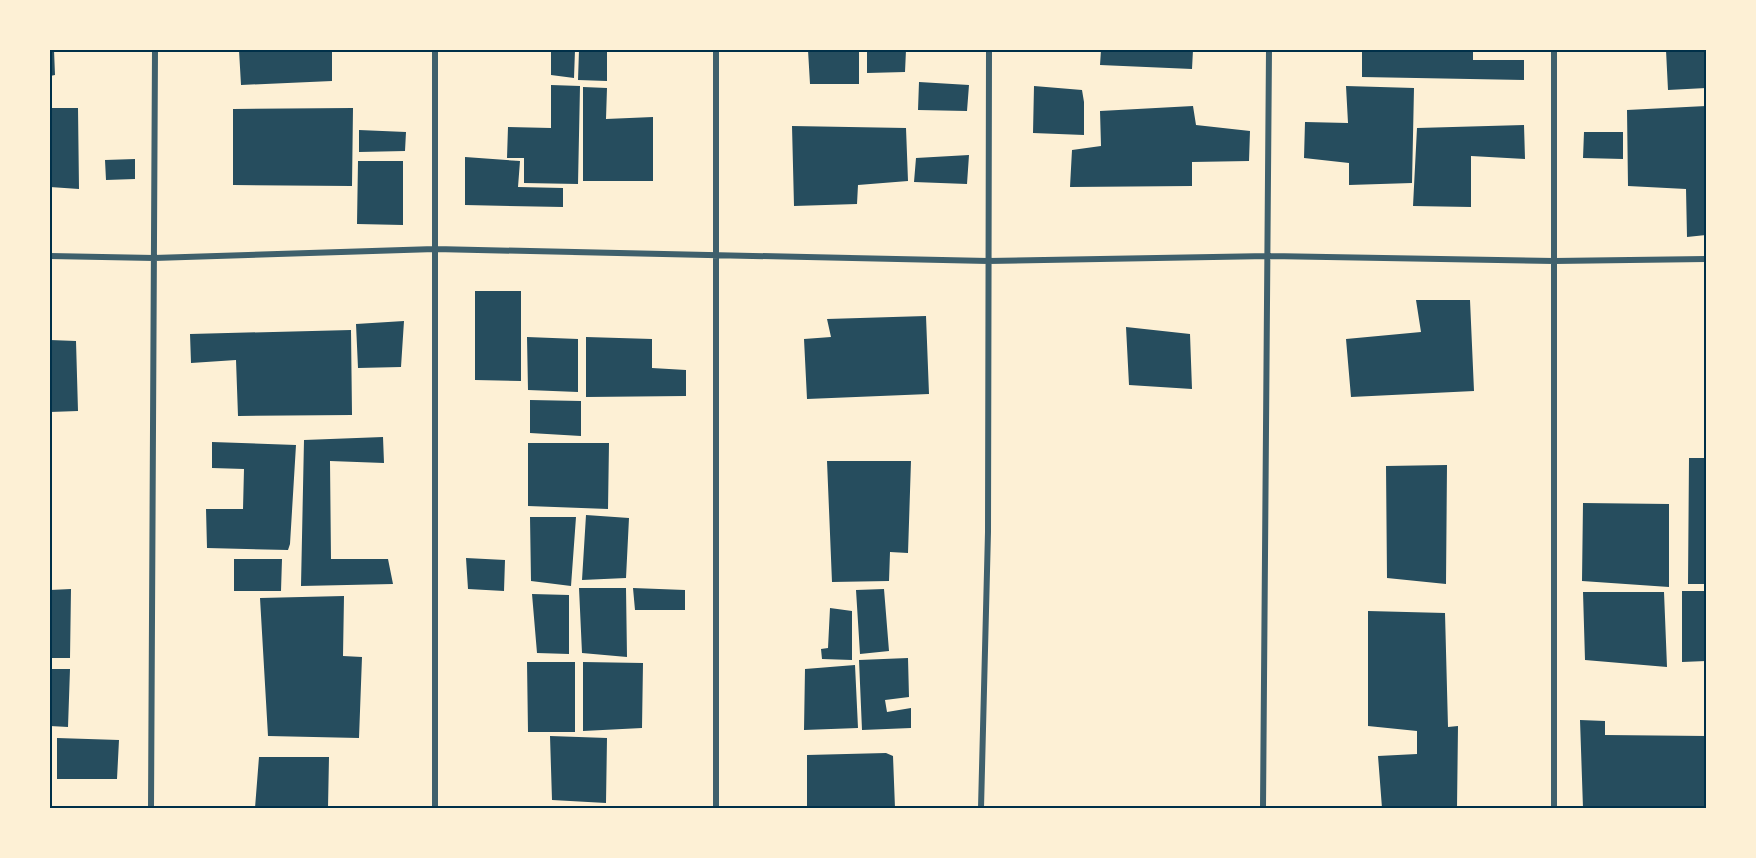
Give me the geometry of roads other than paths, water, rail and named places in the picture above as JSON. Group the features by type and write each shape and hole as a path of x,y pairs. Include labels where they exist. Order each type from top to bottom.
{"street":[{"path":"151,808 155,50"},
{"path":"435,50 435,808"},
{"path":"716,50 716,808"},
{"path":"981,808 988,532 989,50"},
{"path":"1263,808 1269,50"},
{"path":"1554,50 1554,808"},
{"path":"50,256 154,258 435,249 988,261 1269,256 1554,261 1707,259"}]}
